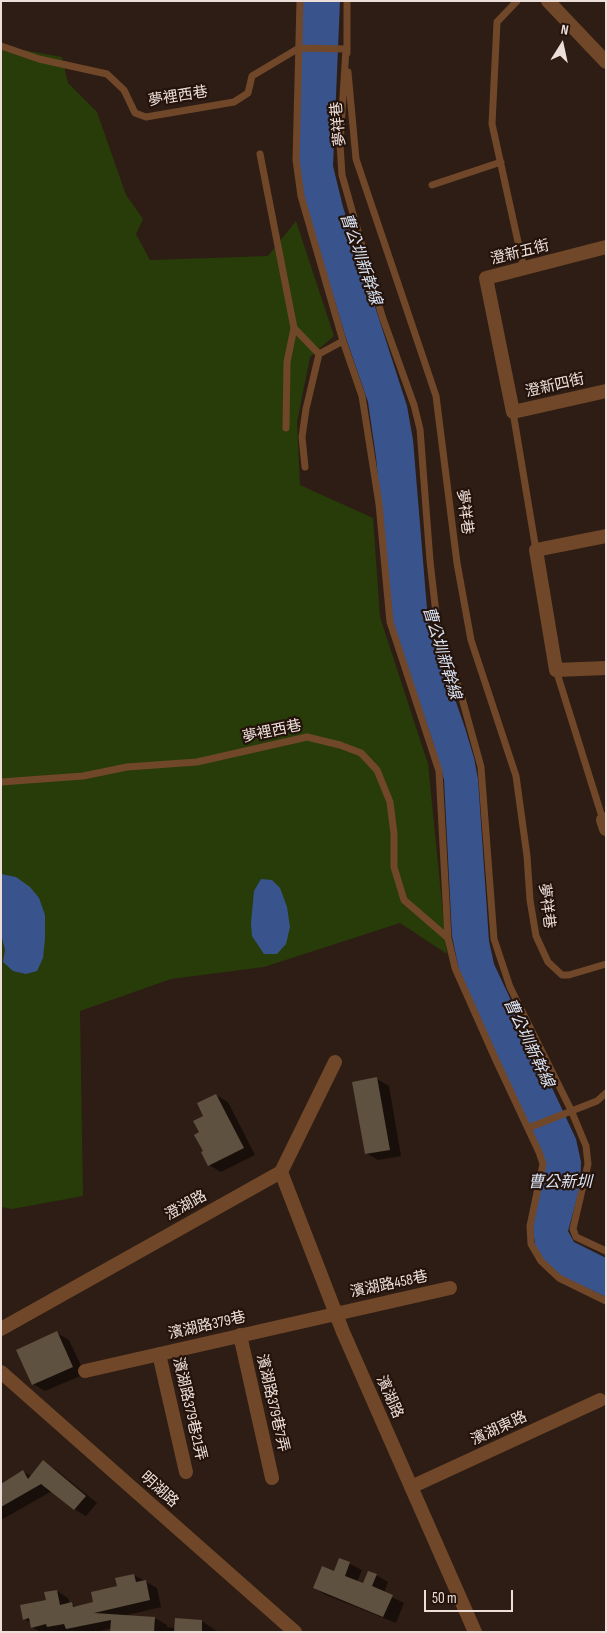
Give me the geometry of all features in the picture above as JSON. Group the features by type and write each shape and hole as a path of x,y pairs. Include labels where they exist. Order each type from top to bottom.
{"street":[{"path":"548,1 606,62"},
{"name":"澄新五街","path":"501,352 486,278 606,247"},
{"name":"澄新四街","path":"501,352 513,412 606,390"},
{"path":"606,536 536,550 556,670 606,668"},
{"path":"280,1172 335,1062"},
{"name":"濱湖路","path":"280,1172 336,1313 475,1632"},
{"name":"澄湖路","path":"1,1329 280,1172"},
{"name":"濱湖路458巷","path":"336,1313 450,1288"},
{"name":"濱湖路379巷","path":"85,1370 336,1313"},
{"name":"濱湖路379巷7弄","path":"240,1335 272,1478"},
{"name":"濱湖路379巷21弄","path":"159,1354 186,1472"},
{"name":"明湖路","path":"1,1372 295,1632"},
{"name":"濱湖東路","path":"411,1488 600,1400"}],"lane":[{"path":"300,1 296,160 300,187 343,341 362,396 379,504 390,622 439,771 448,938 455,968 539,1152 542,1164 530,1226 532,1244 541,1262 559,1278 606,1301"},
{"name":"夢祥巷","path":"347,1 346,49 356,158 436,396 456,563 471,640 516,776 528,856 530,900 536,936 548,962 562,975 569,975 606,964"},
{"path":"517,1 497,22 492,124 524,268"},
{"name":"夢裡西巷","path":"1,46 39,59 107,74 124,90 136,112 146,118 170,112 234,102 248,93 252,76 299,48"},
{"path":"299,48 346,49 340,144 342,176 382,316 414,405 420,428 430,561 438,631 460,691 481,766 494,939 510,987 586,1146 588,1164 573,1228 576,1237 606,1250"},
{"path":"260,154 294,328 286,362 286,428"},
{"path":"432,185 501,162"},
{"path":"294,328 319,354"},
{"path":"305,468 302,437 306,409 319,354 343,341"},
{"path":"513,412 536,550"},
{"path":"556,670 605,823"},
{"name":"夢裡西巷","path":"1,782 75,776 127,767 197,762 307,736 340,745 361,753 377,770 390,802 394,834 394,866 404,900 448,938"},
{"path":"528,1128 597,1101 606,1093"}],"green space":[{"path":"1,46 62,57 68,83 97,112 126,195 143,219 136,234 150,260 268,256 296,221 334,336 310,357 297,422 300,485 373,518 380,617 428,764 447,954 400,923 264,967 171,979 80,1011 83,1196 12,1209 1,1207"}],"water":[{"name":"曹公新圳","path":"303,1 340,1 333,166 343,207 407,406 413,440 428,621 465,728 478,779 489,941 494,964 576,1139 581,1162 580,1187 568,1231 574,1242 606,1258 606,1297 561,1276 543,1259 535,1245 533,1228 544,1161 459,970 452,936 444,780 433,742 392,623 376,457 368,402 345,335 303,195 298,160"},
{"path":"1,874 16,877 30,887 39,898 45,915 45,938 43,958 37,971 26,974 13,971 3,962 5,950 1,934"},
{"path":"261,879 272,880 280,888 287,907 290,927 286,944 277,954 264,954 252,936 251,923 254,891"}],"building":[{"path":"377,1077 390,1150 365,1154 352,1082"},
{"path":"216,1094 244,1148 208,1166 201,1152 203,1151 194,1135 199,1132 193,1121 203,1116 197,1103"},
{"path":"57,1331 73,1367 32,1385 16,1350"},
{"path":"43,1460 86,1496 74,1510 41,1484 1,1507 1,1484 23,1470 28,1479"},
{"path":"339,1558 350,1562 345,1576 363,1583 368,1571 377,1574 372,1586 393,1595 383,1617 313,1588 322,1566 334,1571"},
{"path":"134,1574 136,1582 146,1580 150,1600 94,1613 155,1617 154,1632 110,1632 111,1620 66,1629 64,1624 47,1627 46,1624 31,1628 29,1618 23,1620 20,1605 46,1600 44,1592 57,1590 60,1605 72,1602 73,1607 93,1602 91,1592 117,1586 115,1578"},
{"path":"175,1618 202,1620 202,1632 174,1632"}],"water label":[{"name":"曹公圳新幹線","path":"360,259"},
{"name":"曹公圳新幹線","path":"441,653"},
{"name":"曹公圳新幹線","path":"528,1043"}]}
